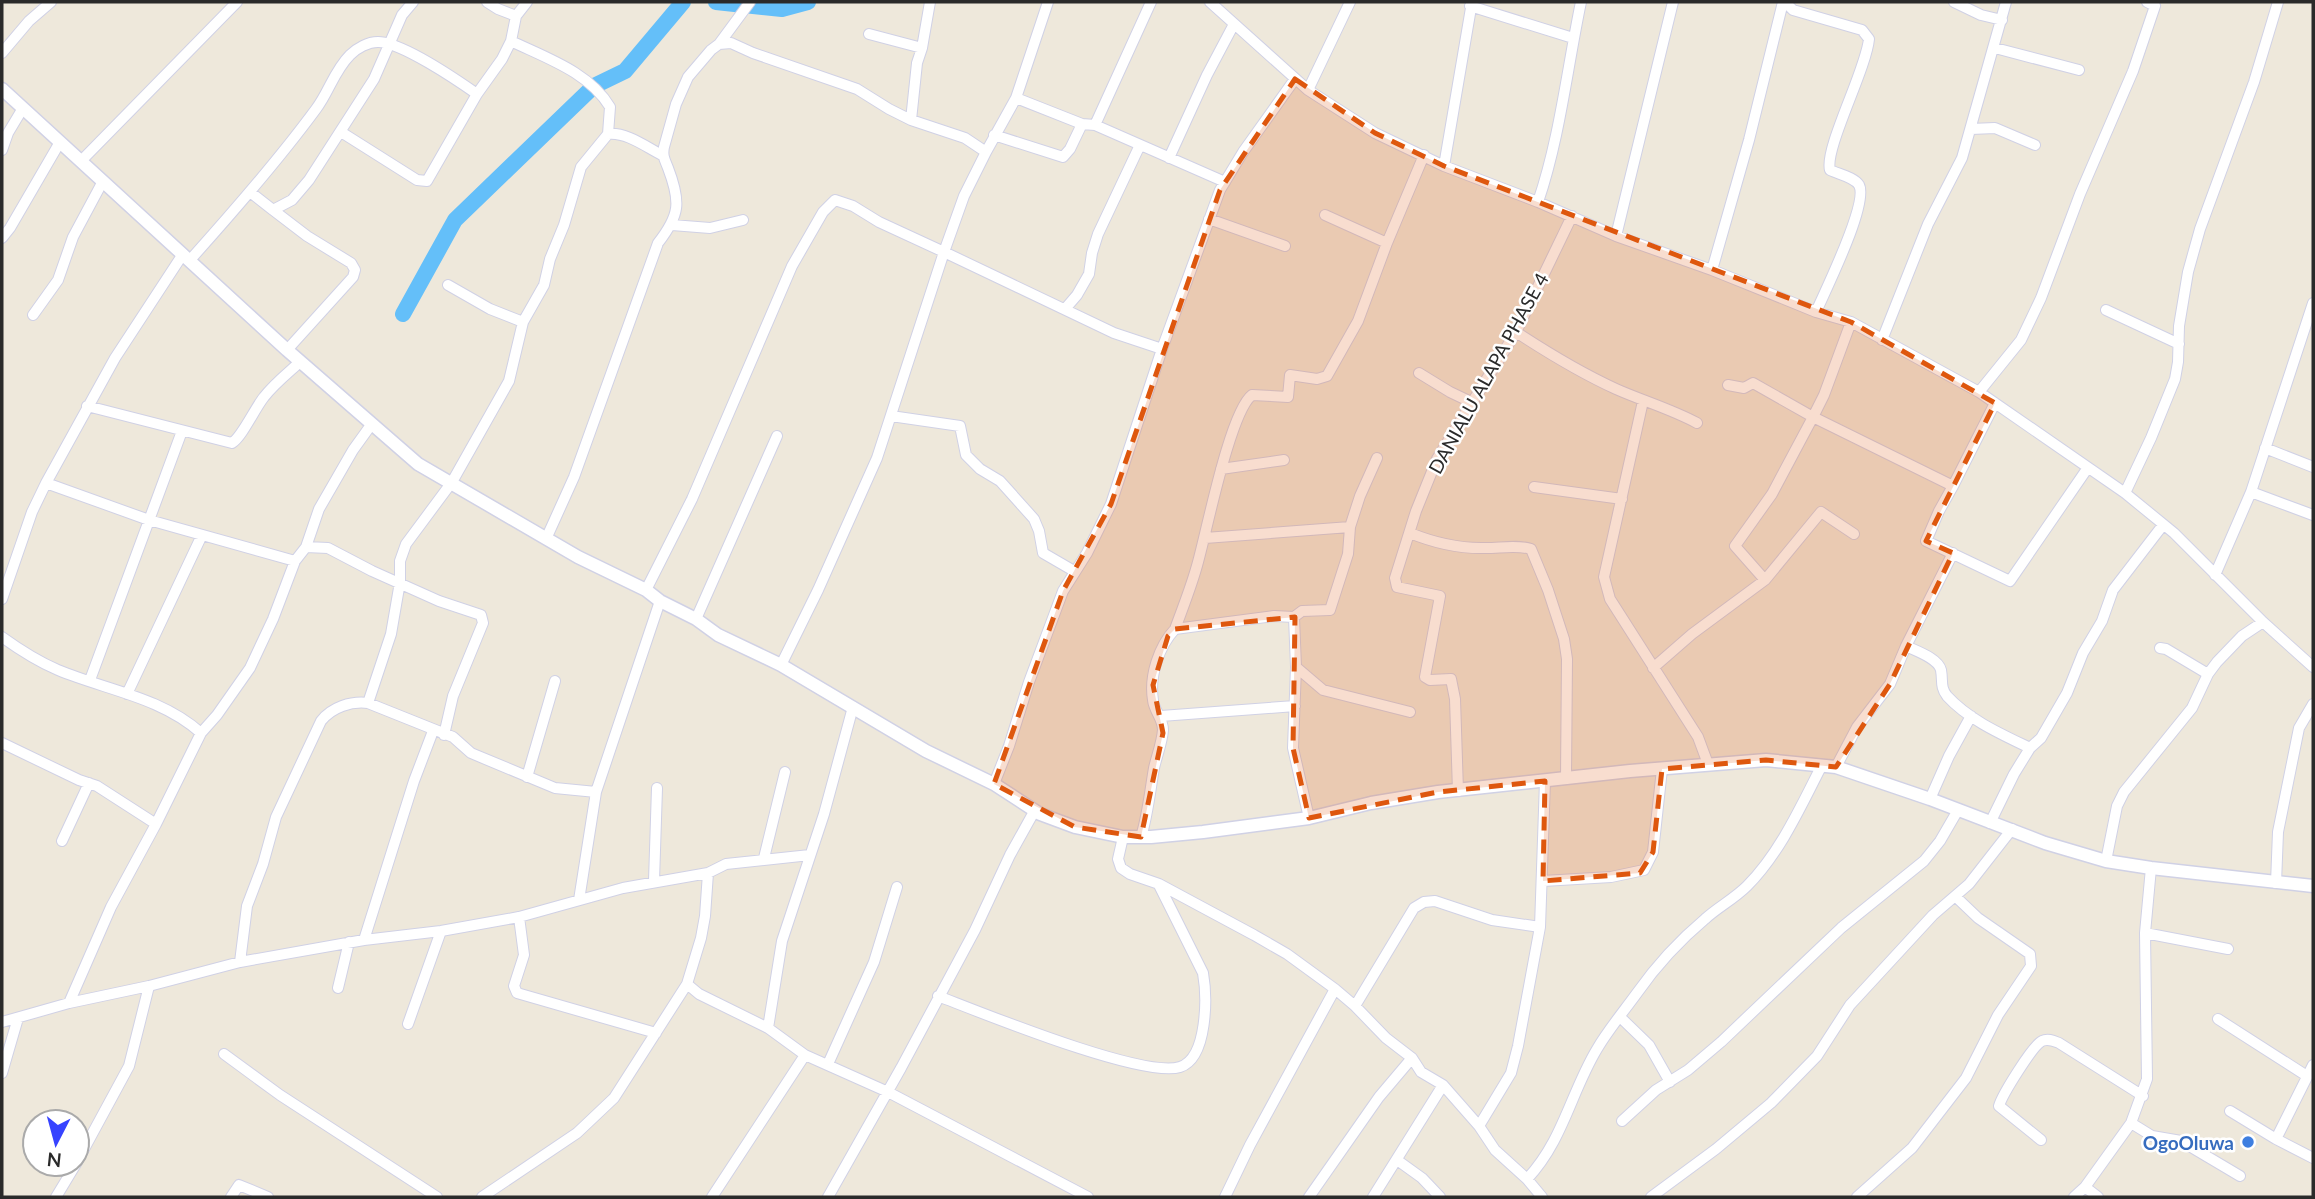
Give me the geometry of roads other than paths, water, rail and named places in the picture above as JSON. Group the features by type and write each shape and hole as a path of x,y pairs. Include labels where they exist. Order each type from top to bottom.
{"street":[{"path":"2,53 29,21 51,2"},
{"path":"81,161 237,2"},
{"path":"272,210 298,194 341,132 374,79 402,15 413,2"},
{"path":"486,2 516,16"},
{"path":"341,132 417,180 427,181 477,94 502,59 516,16 527,2"},
{"path":"547,539 574,477 658,243 672,225 677,208 673,183 662,155 681,90 750,2"},
{"path":"911,120 917,63 930,2"},
{"path":"781,665 877,458 964,196 1016,98 1048,2"},
{"path":"1096,125 1151,2"},
{"path":"1210,2 1308,90 1375,133 1444,166 1616,236 1712,270 1816,312 1851,322 1979,393 2125,493 2163,525 2313,667"},
{"path":"1308,90 1350,2"},
{"path":"1538,202 1548,174 1581,2"},
{"path":"1616,236 1672,2"},
{"path":"1712,270 1784,2 1793,10 1863,30 1870,39 1864,64 1832,149 1829,166 1830,170 1857,183 1860,189 1859,204 1854,225 1816,312"},
{"path":"1954,2 1981,15 2002,20"},
{"path":"1882,340 1928,224 1950,185 1971,129 2007,2"},
{"path":"2125,493 2175,379 2179,326 2188,272 2200,229 2254,82 2278,2"},
{"path":"1979,393 2021,340 2041,298 2080,194 2133,71 2153,3"},
{"path":"1444,166 1471,4 1573,38"},
{"path":"1169,158 1234,24"},
{"path":"869,34 922,48"},
{"path":"369,703 391,634 400,582 400,561 406,544 452,482 509,381 523,322 544,285 581,167 608,134 610,107 594,86 576,73 510,41"},
{"path":"2,599 32,512 115,358 187,257 250,192 317,109 335,74 352,53 377,42 390,44 424,61 477,94"},
{"path":"719,44 731,43 753,54 858,89 911,120 965,138 986,152"},
{"path":"1995,48 2079,70"},
{"path":"995,785 1028,681 1063,591 1087,553 1111,504 1162,349 1209,219 1225,182 1243,152 1295,79"},
{"path":"2,89 286,350 418,464 578,557 646,590 718,635 781,665 926,751 995,785 1034,810 1075,827 1123,837 1203,832 1309,818 1371,803 1458,790 1630,771 1766,760 1836,767 2045,843 2106,861 2313,886"},
{"path":"1016,98 1082,124 1096,125 1225,182"},
{"path":"2,150 8,133 23,108"},
{"path":"994,135 1063,157 1082,124"},
{"path":"1971,129 1995,128 2035,145"},
{"path":"608,134 624,136 662,155"},
{"path":"2,237 10,229 60,142"},
{"path":"1065,309 1089,274 1098,234 1140,145"},
{"path":"1141,837 1148,815 1163,733 1161,716 1153,702 1156,663 1168,636 1175,629 1205,538 1241,407 1252,395 1288,397 1290,375 1317,379 1327,376 1358,321 1424,155"},
{"path":"33,315 58,280 73,237 103,181"},
{"path":"250,192 307,236 351,263 355,270 353,277 286,350"},
{"path":"646,590 692,499 792,266 823,212 835,200 853,206 879,222 1114,333 1162,349"},
{"path":"1325,215 1387,243"},
{"name":"DANIALU ALAPA PHASE 4","path":"1458,790 1455,699 1451,678 1430,680 1425,677 1440,596 1397,587 1395,583 1400,557 1428,479 1471,402 1516,332 1572,216"},
{"path":"1209,219 1285,246"},
{"path":"672,225 710,228 743,220"},
{"path":"448,285 490,309 523,322"},
{"path":"2216,575 2251,492 2313,303"},
{"path":"2106,310 2179,344"},
{"path":"1765,580 1735,546 1772,494 1813,417 1851,322"},
{"path":"1516,332 1582,373 1643,401 1680,414 1697,424"},
{"path":"87,407 232,443 237,440 266,395 300,362"},
{"path":"1419,373 1450,393 1471,402"},
{"path":"1728,385 1744,388 1753,383 1813,417 1953,486"},
{"path":"1643,401 1604,577 1605,587 1698,737 1708,764"},
{"path":"1995,403 1926,541 2010,581 2087,469"},
{"path":"891,416 960,426 967,455 980,469 1000,481 1034,519 1040,531 1043,553 1074,571"},
{"path":"69,1003 111,907 201,733 250,668 273,619 295,561 306,547 319,509 353,450 371,425"},
{"path":"90,680 183,431"},
{"path":"696,620 777,436"},
{"path":"2266,448 2313,467"},
{"path":"1175,629 1274,616 1294,617 1302,611 1331,608 1348,554 1350,527 1377,458"},
{"path":"1222,469 1284,460"},
{"path":"46,483 149,520 295,561"},
{"path":"1534,487 1622,499"},
{"path":"2251,492 2313,515"},
{"path":"1653,668 1692,634 1765,580 1821,512 1854,534"},
{"path":"1990,823 2014,774 2030,748 2041,738 2067,693 2083,653 2102,621 2113,590 2163,525"},
{"path":"1205,538 1350,527"},
{"path":"1410,533 1452,545 1531,549 1564,639 1567,659 1566,779"},
{"path":"127,694 202,535"},
{"path":"306,547 328,548 439,601 481,615 453,696 444,735"},
{"path":"1836,767 1857,727 1890,684 1953,553"},
{"path":"579,900 596,792 660,601"},
{"path":"1294,617 1296,667 1293,748 1309,818"},
{"path":"2106,861 2117,806 2124,792 2192,708 2208,674 2231,646 2263,622"},
{"path":"2,637 27,656 45,664 171,711 201,733"},
{"path":"1906,646 1936,663 1940,668 1943,690 1971,716 2030,748"},
{"path":"2160,648 2208,674"},
{"path":"1296,667 1323,690 1410,712"},
{"path":"527,777 555,681"},
{"path":"240,962 247,906 263,864 276,817 321,722 334,709 359,702 369,703 453,737 471,752 555,788 596,792"},
{"path":"2276,883 2278,832 2299,728 2313,704"},
{"path":"1161,716 1295,706"},
{"path":"768,1028 782,941 853,707"},
{"path":"1930,799 1971,716"},
{"path":"364,940 414,781 433,730"},
{"path":"2,743 89,783 156,824"},
{"path":"1527,1179 1542,1164 1554,1145 1597,1049 1670,954 1703,920 1746,887 1763,867 1796,816 1822,765"},
{"path":"1543,881 1611,877 1644,870 1653,852 1662,769"},
{"path":"764,858 785,772"},
{"path":"1479,1126 1511,1073 1518,1046 1540,927 1545,781"},
{"path":"62,841 89,783"},
{"path":"654,881 657,788"},
{"path":"828,1197 975,930 1034,810"},
{"path":"1622,1121 1656,1090 1688,1070 1721,1042 1851,919 1924,861 1940,841 1958,810"},
{"path":"1651,1197 1772,1103 1817,1056 1850,1006 1933,915 1956,897 2012,829"},
{"path":"1123,837 1118,859 1121,868 1159,884 1287,954 1335,989 1386,1038 1412,1058 1421,1072 1443,1085 1479,1126 1495,1150 1527,1179 1542,1197"},
{"path":"2,1021 240,962 349,942 441,931 519,917 654,881 708,873 726,864 810,855"},
{"path":"2074,1197 2085,1187 2131,1123 2143,1096 2148,1063 2145,933 2151,868"},
{"path":"482,1197 577,1133 614,1098 687,984 705,916 708,873"},
{"path":"938,996 1032,1032 1095,1052 1166,1068 1180,1067 1189,1061 1199,1045 1204,1024 1205,984 1203,973 1159,884"},
{"path":"828,1064 870,971 897,887"},
{"path":"1857,1197 1896,1164 1929,1127 1966,1078 1998,1015 2031,966 2030,954 1978,918 1956,897"},
{"path":"1355,1006 1414,908 1424,902 1435,901 1492,920 1540,927"},
{"path":"519,917 524,955 514,986 517,993 656,1033"},
{"path":"408,1024 441,931"},
{"path":"2145,933 2228,949"},
{"path":"338,988 349,942"},
{"path":"687,984 699,994 768,1028 805,1055 888,1092 1088,1197"},
{"path":"91,1136 129,1066 149,986"},
{"path":"1225,1197 1250,1145 1335,989"},
{"path":"1620,1017 1649,1045 1670,1082"},
{"path":"2,1073 18,1018"},
{"path":"2218,1019 2307,1076"},
{"path":"2040,1140 1999,1106 2004,1093 2034,1049 2043,1041 2059,1043 2143,1096"},
{"path":"224,1054 280,1095 438,1197"},
{"path":"712,1197 805,1055"},
{"path":"1309,1197 1380,1097 1412,1058"},
{"path":"2276,1139 2313,1065"},
{"path":"1373,1197 1443,1085"},
{"path":"2230,1111 2313,1158"},
{"path":"2131,1123 2152,1136 2180,1140 2240,1176"},
{"path":"1397,1160 1422,1178 1440,1197"},
{"path":"57,1197 68,1178"},
{"path":"231,1197 239,1185 268,1197"},
{"path":"2085,1187 2098,1197"}],"waterway":[{"path":"403,314 455,220 594,86 625,71 683,2"},
{"path":"716,2 782,9 808,2"}],"place":[{"name":"OgoOluwa","path":"2248,1142"}]}
